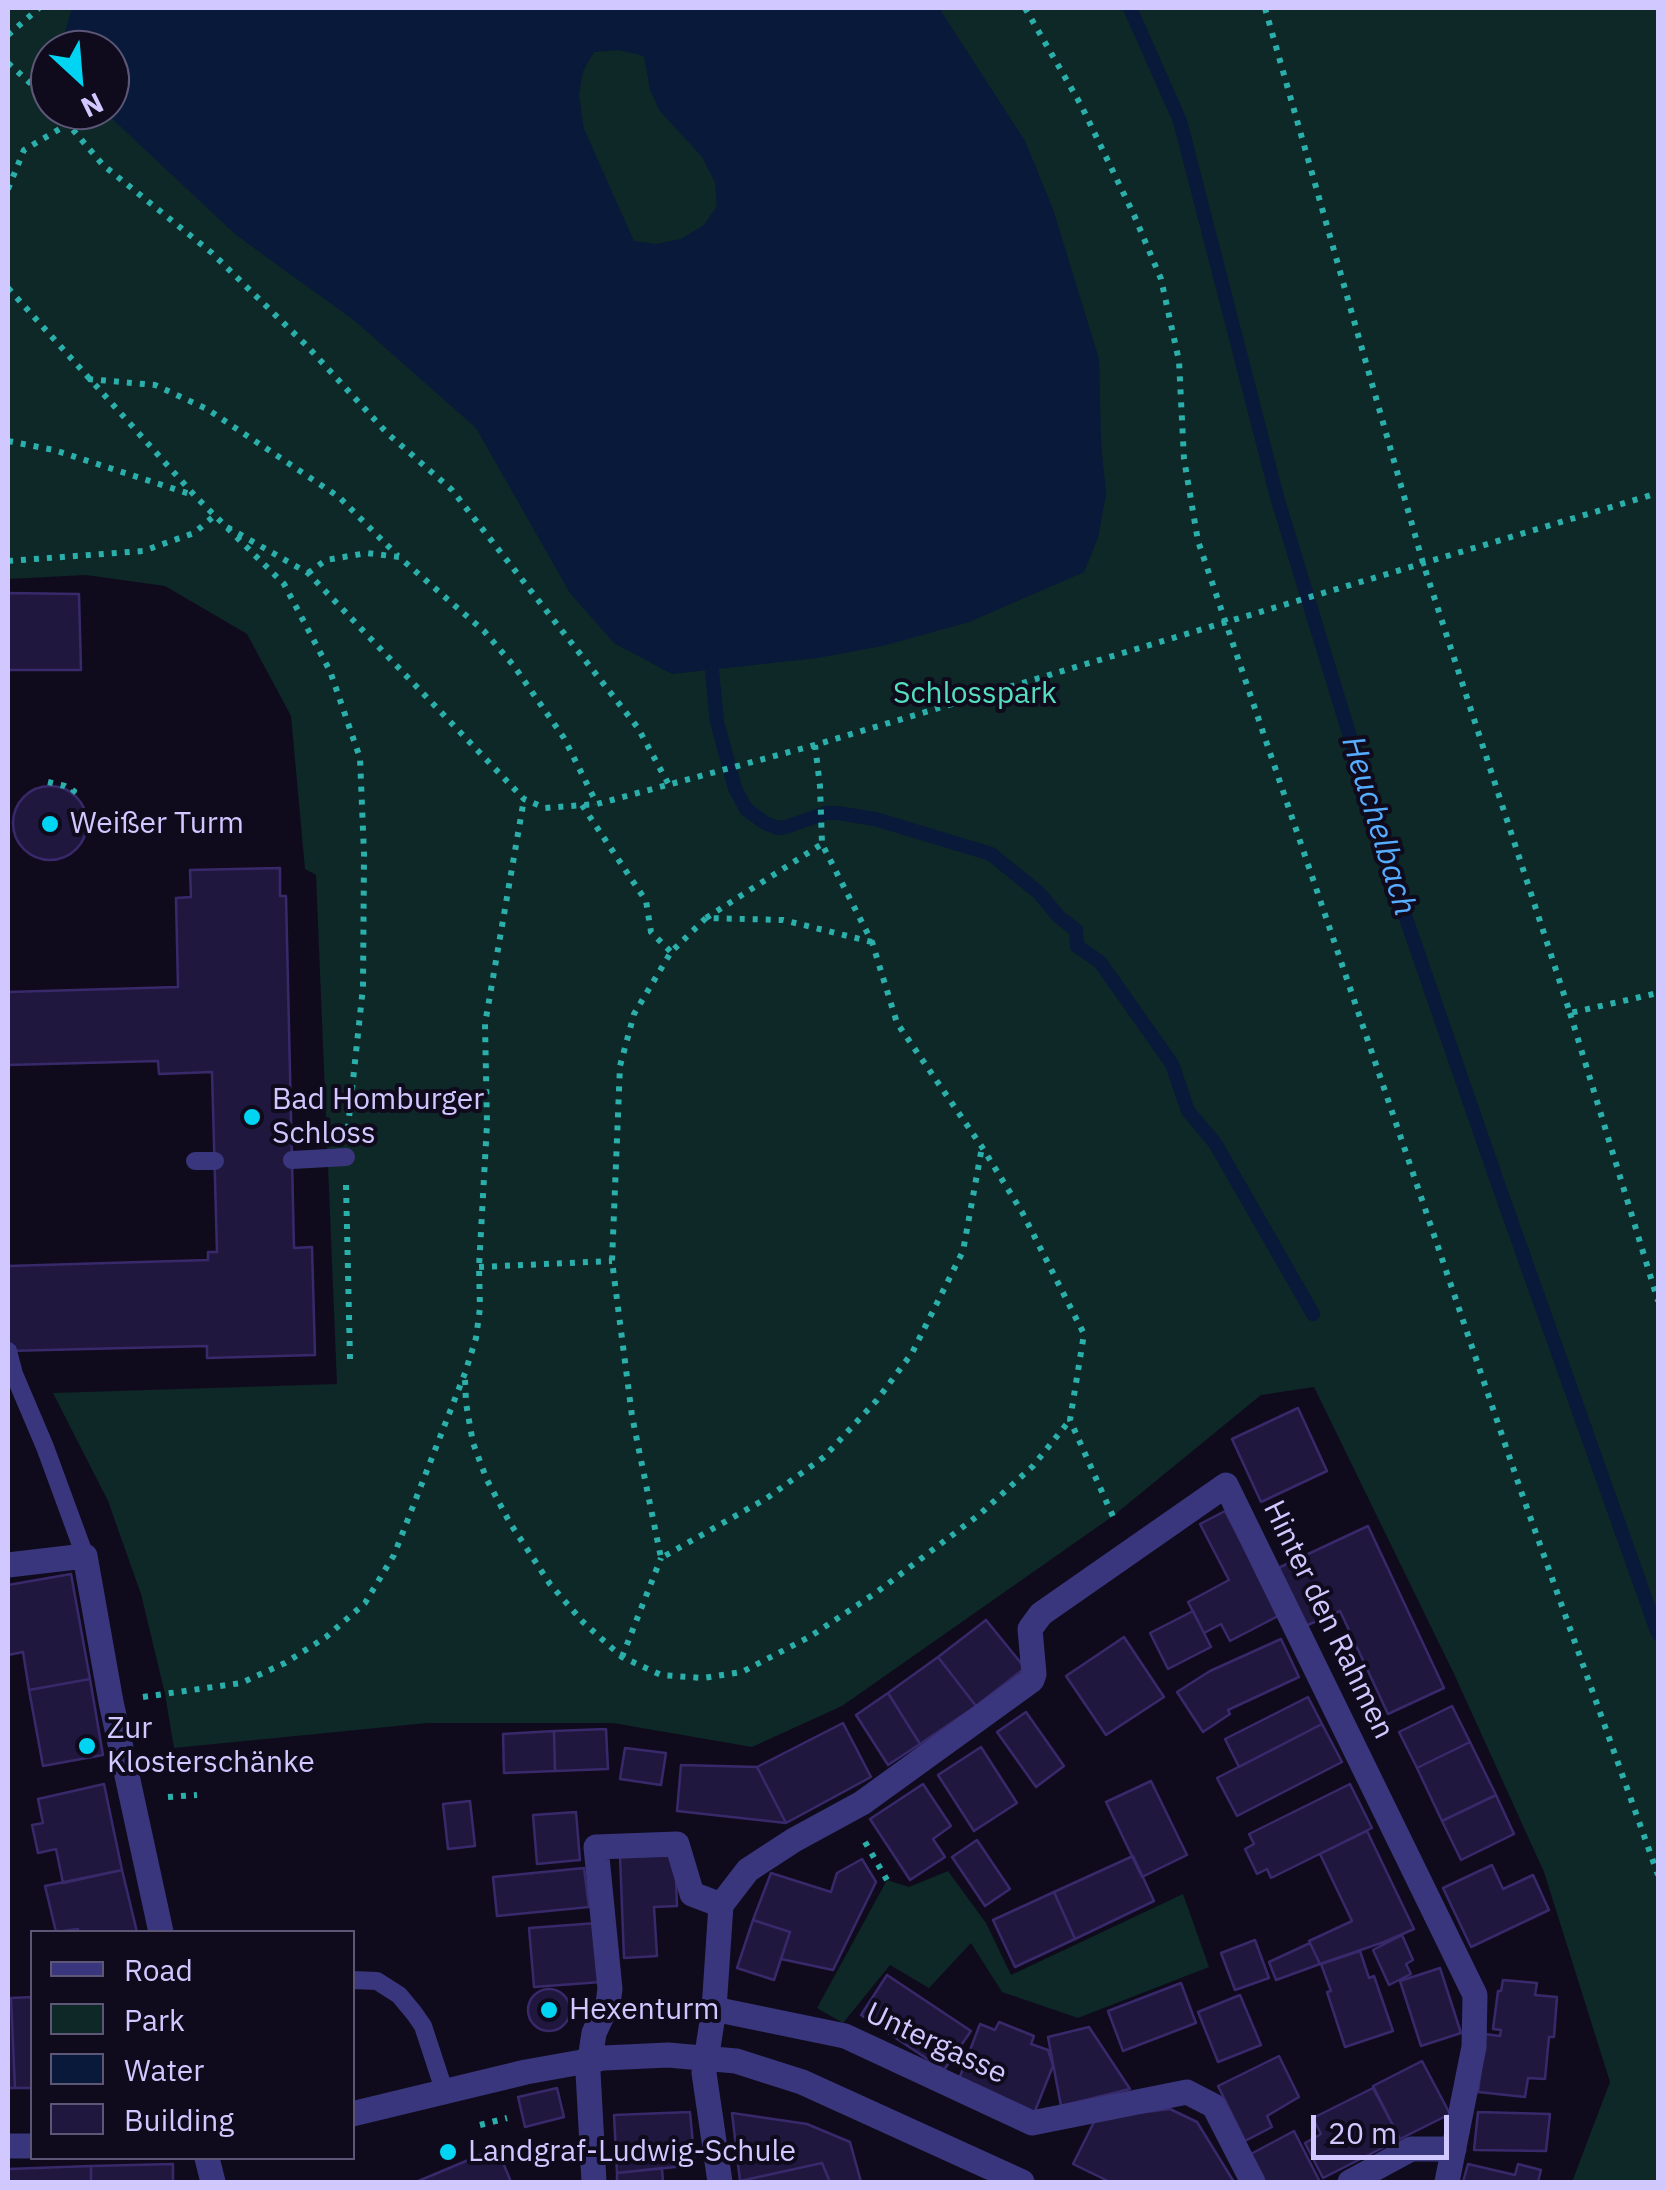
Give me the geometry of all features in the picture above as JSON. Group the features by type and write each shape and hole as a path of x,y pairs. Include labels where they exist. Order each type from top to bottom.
{"street":[{"name":"Hinter den Rahmen","path":"721,1905 748,1870 862,1804 1032,1680 1030,1629 1041,1614 1226,1485 1476,1995 1474,2047 1448,2182"},
{"path":"8,1565 85,1556 111,1702 161,1930"},
{"path":"594,2182 588,2072 594,2033 610,1990 596,1847 677,1844 692,1894 721,1905 714,2009 704,2074 720,2182"},
{"name":"Untergasse","path":"714,2009 845,2036 1032,2123 1187,2092 1214,2106 1252,2182"},
{"path":"355,2113 526,2072 604,2058 668,2055 736,2061 802,2082 1022,2182"},
{"path":"588,2072 704,2074"},
{"path":"1350,2182 1411,2149 1454,2150"}],"lane":[{"path":"292,1160 346,1157"},
{"path":"194,1161 215,1161"},
{"path":"8,1351 85,1556"},
{"path":"355,1980 376,1981 400,1995 423,2026 445,2092"}],"path":[{"path":"8,35 39,8"},
{"path":"1025,8 1081,105 1161,279 1179,361 1184,459 1198,541 1522,1494 1658,1875"},
{"path":"1265,8 1423,563 1570,1013 1658,1301"},
{"path":"8,64 30,83"},
{"path":"8,189 24,150 58,130"},
{"path":"73,130 103,165 212,254 307,346 387,432 452,490 638,728 669,785"},
{"path":"8,288 214,516 284,584 330,671 360,758 363,987 346,1157 350,1358"},
{"path":"88,378 155,385 207,409 339,498 484,631 514,666 564,738 598,804"},
{"path":"8,441 54,450 196,496"},
{"path":"227,527 308,573 524,799 545,808 598,804 815,746 1658,493"},
{"path":"8,561 143,551 194,533 214,516"},
{"path":"308,573 326,560 340,557 367,553 399,557"},
{"path":"465,1373 473,1443 510,1524 582,1622 622,1657 661,1675 702,1678 742,1672 811,1636 911,1568 980,1514 1033,1466 1070,1420 1084,1334 1022,1212 897,1023 872,942 822,844 815,746"},
{"path":"48,782 66,786 72,793"},
{"path":"111,1702 241,1683 285,1663 326,1637 365,1603 394,1555 476,1338 486,1124 485,1024 524,799"},
{"path":"582,805 646,900 650,932 671,952"},
{"path":"622,1657 662,1558 632,1416 612,1261 620,1066 634,1014 671,952 706,918 822,844"},
{"path":"706,918 783,920 872,942"},
{"path":"1570,1013 1658,993"},
{"path":"662,1558 767,1498 824,1457 878,1400 912,1352 963,1250 982,1147"},
{"path":"479,1266 612,1261"},
{"path":"1070,1420 1113,1516"},
{"path":"480,2125 508,2118"}],"green space":[{"name":"Schlosspark","path":"8,8 1658,8 1658,2182 1572,2182 1610,2082 1544,1872 1455,1676 1314,1387 1261,1395 1113,1516 842,1706 752,1747 613,1723 427,1723 174,1748 141,1594 108,1501 53,1393 337,1384 316,875 305,869 291,716 247,634 165,586 86,575 8,579"},
{"path":"948,1871 986,1923 1011,1975 1183,1894 1209,1967 1078,2018 1002,1992 971,1943 929,1988 890,1965 843,2023 817,2008 887,1880 909,1887"}],"water":[{"path":"72,8 939,8 1025,141 1053,209 1099,359 1106,494 1098,538 1084,572 969,622 882,646 817,658 672,674 614,643 570,593 476,428 355,321 236,235 124,130 130,130 130,30 66,30","holes":["619,50 644,56 650,89 659,110 702,157 715,182 717,206 704,225 681,239 656,244 634,241 584,129 579,95 583,71 594,52"]}],"building":[{"path":"8,593 79,594 81,670 8,670"},
{"path":"50,786 64,788 76,797 85,809 85,837 76,849 64,858 50,860 36,858 24,849 15,837 13,823 15,809 24,797 36,788"},
{"name":"Bad Homburger Schloss","path":"280,868 280,896 286,896 294,1248 312,1247 315,1355 207,1358 207,1346 8,1351 8,1266 208,1260 208,1252 217,1252 212,1072 159,1074 158,1061 8,1065 8,992 178,987 176,898 191,897 190,870"},
{"path":"1298,1408 1327,1471 1261,1502 1232,1439"},
{"path":"1225,1511 1280,1615 1230,1641 1221,1624 1204,1633 1188,1602 1229,1580 1200,1524"},
{"path":"1368,1526 1444,1688 1388,1714 1340,1611 1303,1627 1276,1569"},
{"path":"71,1574 90,1679 29,1690 23,1652 8,1655 8,1585"},
{"path":"1193,1611 1211,1647 1168,1669 1150,1633"},
{"path":"986,1620 1025,1668 976,1706 938,1657"},
{"path":"1124,1637 1164,1697 1106,1735 1066,1676"},
{"path":"1281,1639 1299,1677 1228,1710 1230,1714 1203,1732 1177,1692 1210,1671"},
{"path":"938,1657 976,1706 920,1744 888,1693"},
{"path":"90,1679 103,1755 43,1766 29,1690"},
{"path":"888,1693 920,1744 888,1765 856,1715"},
{"path":"1308,1697 1322,1724 1239,1767 1225,1739"},
{"path":"1452,1706 1470,1742 1417,1768 1399,1732"},
{"path":"1026,1712 1064,1766 1036,1787 997,1732"},
{"path":"843,1723 871,1777 786,1823 757,1767"},
{"path":"1322,1724 1342,1762 1237,1816 1217,1778"},
{"path":"606,1729 608,1769 555,1771 554,1731"},
{"path":"554,1731 555,1771 504,1773 503,1734"},
{"path":"1470,1742 1496,1795 1442,1821 1417,1768"},
{"path":"981,1747 1017,1803 974,1831 938,1775"},
{"path":"625,1748 666,1753 661,1785 620,1779"},
{"path":"681,1765 757,1767 786,1823 677,1811"},
{"path":"1151,1781 1187,1855 1142,1877 1106,1802"},
{"path":"104,1784 122,1870 63,1883 56,1849 38,1853 32,1825 43,1823 38,1799"},
{"path":"923,1784 951,1826 933,1839 945,1857 910,1880 870,1819"},
{"path":"1350,1784 1372,1828 1271,1878 1267,1869 1257,1874 1245,1849 1254,1844 1249,1834"},
{"path":"1496,1795 1514,1834 1461,1860 1442,1821"},
{"path":"470,1801 475,1846 448,1849 443,1804"},
{"path":"576,1812 580,1860 537,1864 533,1815"},
{"path":"1367,1831 1414,1929 1320,1964 1309,1941 1352,1921 1320,1854"},
{"path":"977,1840 1010,1889 985,1906 952,1857"},
{"path":"675,1853 677,1906 654,1907 657,1956 624,1958 620,1856"},
{"path":"1133,1856 1154,1901 1075,1939 1054,1892"},
{"path":"862,1859 876,1882 833,1970 781,1959 790,1932 753,1920 771,1873 831,1892 837,1873"},
{"path":"1492,1865 1503,1889 1533,1875 1549,1910 1471,1947 1443,1888"},
{"path":"584,1868 589,1907 497,1916 493,1877"},
{"path":"122,1870 137,1930 56,1930 45,1886"},
{"path":"1054,1892 1075,1939 1015,1967 993,1920"},
{"path":"753,1920 790,1932 774,1980 737,1968"},
{"path":"597,1923 601,1982 534,1987 529,1928"},
{"path":"1402,1935 1413,1960 1406,1964 1411,1974 1389,1985 1373,1950"},
{"path":"1255,1940 1269,1978 1235,1990 1221,1953"},
{"path":"1310,1943 1320,1964 1276,1980 1269,1962"},
{"path":"1360,1951 1369,1978 1374,1976 1393,2031 1345,2047 1321,1964"},
{"path":"1440,1968 1461,2033 1421,2046 1400,1981"},
{"path":"887,1975 971,2031 944,2070 861,2015"},
{"path":"1503,1980 1537,1983 1535,1995 1557,1997 1545,2079 1528,2078 1525,2097 1478,2092 1485,2034 1500,2036 1501,2030 1493,2029"},
{"path":"1181,1983 1196,2023 1123,2051 1108,2011"},
{"name":"Hexenturm","path":"549,1989 564,1995 570,2010 564,2025 549,2031 534,2025 528,2010 534,1995"},
{"path":"1240,1995 1261,2045 1218,2062 1198,2012"},
{"path":"30,1997 30,2088 15,2088 11,1998"},
{"path":"11,1998 15,2088 8,2088"},
{"path":"999,2022 1034,2036 1031,2044 1048,2050 1053,2066 1033,2116 956,2087 980,2024 995,2030"},
{"path":"1089,2027 1130,2089 1061,2106 1048,2037"},
{"path":"1279,2056 1299,2097 1267,2116 1272,2127 1245,2141 1218,2086"},
{"path":"1422,2061 1450,2114 1400,2139 1373,2086"},
{"path":"557,2088 564,2117 525,2127 518,2097"},
{"path":"1373,2088 1400,2139 1323,2178 1305,2143 1321,2134 1313,2118"},
{"path":"1170,2109 1197,2122 1234,2182 1110,2182 1073,2164 1096,2118"},
{"path":"690,2112 695,2165 617,2173 614,2115"},
{"path":"1478,2112 1550,2114 1546,2151 1474,2150"},
{"path":"732,2113 807,2124 850,2142 861,2182 830,2182 822,2163 740,2181"},
{"path":"1294,2131 1320,2182 1263,2182 1249,2155"},
{"path":"497,2148 511,2182 416,2182"},
{"path":"822,2163 830,2182 740,2182 740,2181"},
{"path":"173,2164 173,2182 91,2182 91,2166"},
{"path":"1468,2164 1515,2175 1518,2164 1541,2170 1538,2182 1463,2182"},
{"path":"91,2166 91,2182 8,2182 8,2169"},
{"path":"662,2168 663,2182 617,2182 617,2173"}],"waterway":[{"name":"Heuchelbach","path":"1130,8 1180,121 1277,497 1400,901 1658,1634"},
{"path":"712,670 717,722 735,788 746,809 765,823 786,827 837,813 875,819 991,854 1076,930 1077,946 1100,962 1172,1064 1188,1111 1215,1143 1313,1314"}],"place":[{"name":"Weißer Turm","path":"50,824"},
{"name":"Bad Homburger Schloss","path":"252,1117"},
{"name":"Zur Klosterschänke","path":"87,1746"},
{"name":"Hexenturm","path":"549,2010"},
{"name":"Landgraf-Ludwig-Schule","path":"448,2152"}]}
